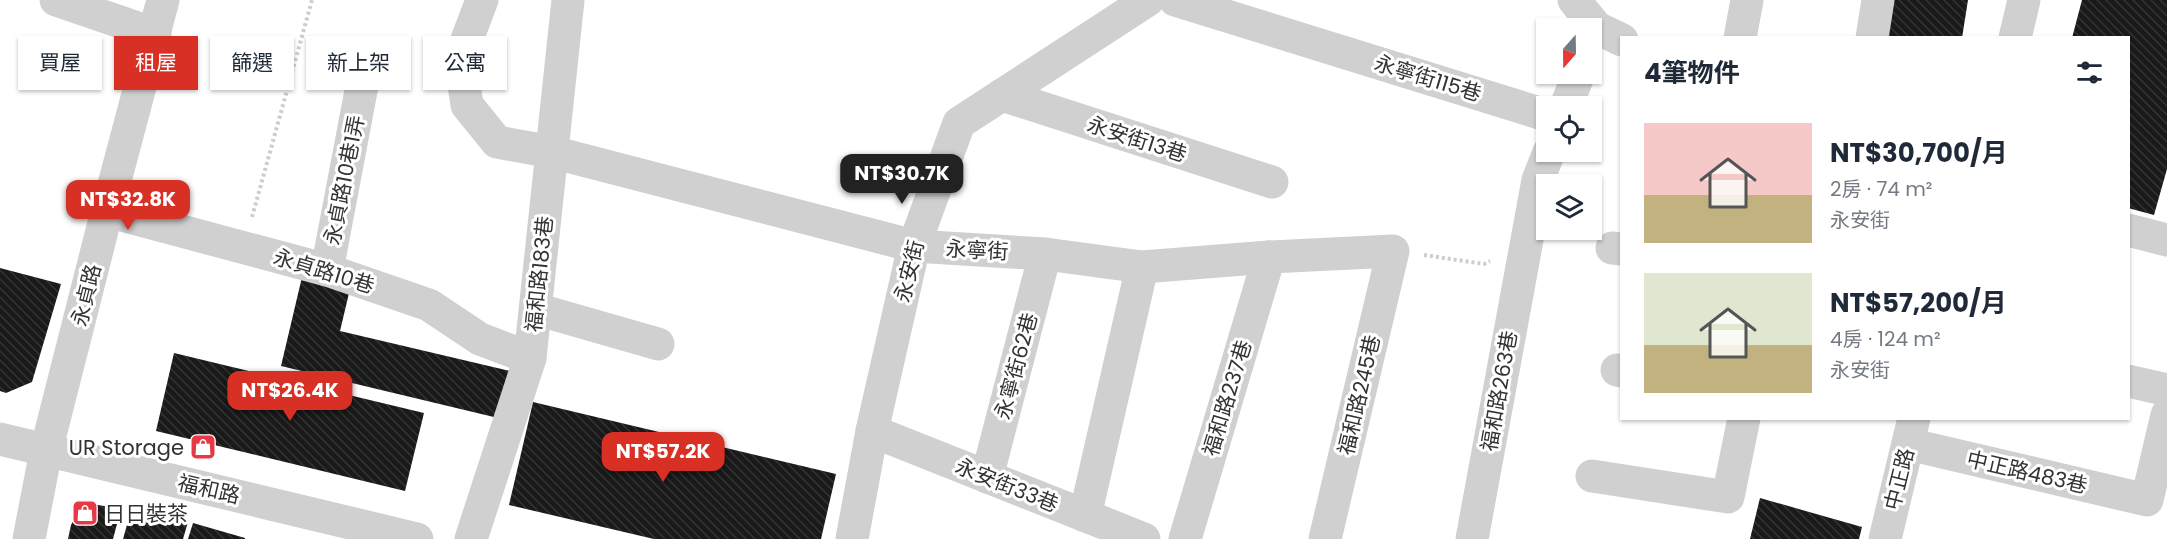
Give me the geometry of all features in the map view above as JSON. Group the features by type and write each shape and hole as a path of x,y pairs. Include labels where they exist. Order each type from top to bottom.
{"street":[{"path":"56,0 155,34"},
{"name":"永貞路","path":"29,539 46,451 163,0"},
{"name":"永寧街","path":"482,0 460,58 467,105 496,142 552,152 914,246 1046,254 1142,267 1269,257 1394,251"},
{"name":"福和路183巷","path":"471,539 530,358 568,0"},
{"name":"永安街","path":"852,539 872,431 914,246 959,123 1148,0"},
{"name":"永寧街115巷","path":"1175,0 1536,112"},
{"path":"1574,0 1605,27"},
{"path":"1740,36 1747,0"},
{"path":"1872,36 1878,0"},
{"path":"2016,36 2024,0"},
{"name":"永貞路10巷1弄","path":"327,270 361,90"},
{"name":"永安街13巷","path":"1002,95 1272,182"},
{"path":"1526,243 1538,180 1545,162"},
{"name":"永貞路10巷","path":"107,210 327,270 429,305 480,339 530,358"},
{"path":"2130,231 2167,240"},
{"name":"福和路263巷","path":"1472,539 1526,243"},
{"name":"福和路245巷","path":"1325,539 1394,251"},
{"name":"永寧街62巷","path":"987,477 1046,254"},
{"name":"福和路237巷","path":"1185,539 1269,257"},
{"path":"1084,516 1142,267"},
{"path":"536,309 658,344"},
{"path":"2130,381 2167,390"},
{"name":"中正路483巷","path":"1911,431 2147,500 2167,415"},
{"path":"1592,476 1728,497 1744,420"},
{"name":"永安街33巷","path":"872,431 1143,539"},
{"name":"中正路","path":"1885,539 1911,431"},
{"name":"福和路","path":"0,440 417,539"}],"path":[{"path":"244,246 312,0"},
{"path":"1394,251 1484,264 1526,243"}],"building":[{"path":"1891,0 1968,0 1962,36 1885,36"},
{"path":"2082,0 2167,0 2167,169 2154,215 2130,209 2130,36 2073,36"},
{"path":"0,268 61,284 32,382 6,393 0,391"},
{"path":"302,277 350,289 340,331 510,371 498,418 281,366"},
{"path":"174,353 424,413 405,491 156,431"},
{"path":"533,402 836,474 821,539 654,539 509,505"},
{"path":"1760,498 1862,527 1859,539 1750,539"},
{"path":"87,503 121,509 113,539 68,539 71,525 79,510"},
{"path":"132,507 188,522 183,539 123,539"},
{"path":"193,523 245,538 245,539 188,539"}],"place":[{"name":"UR Storage","path":"203,447"},
{"name":"日日裝茶","path":"85,513"}]}
